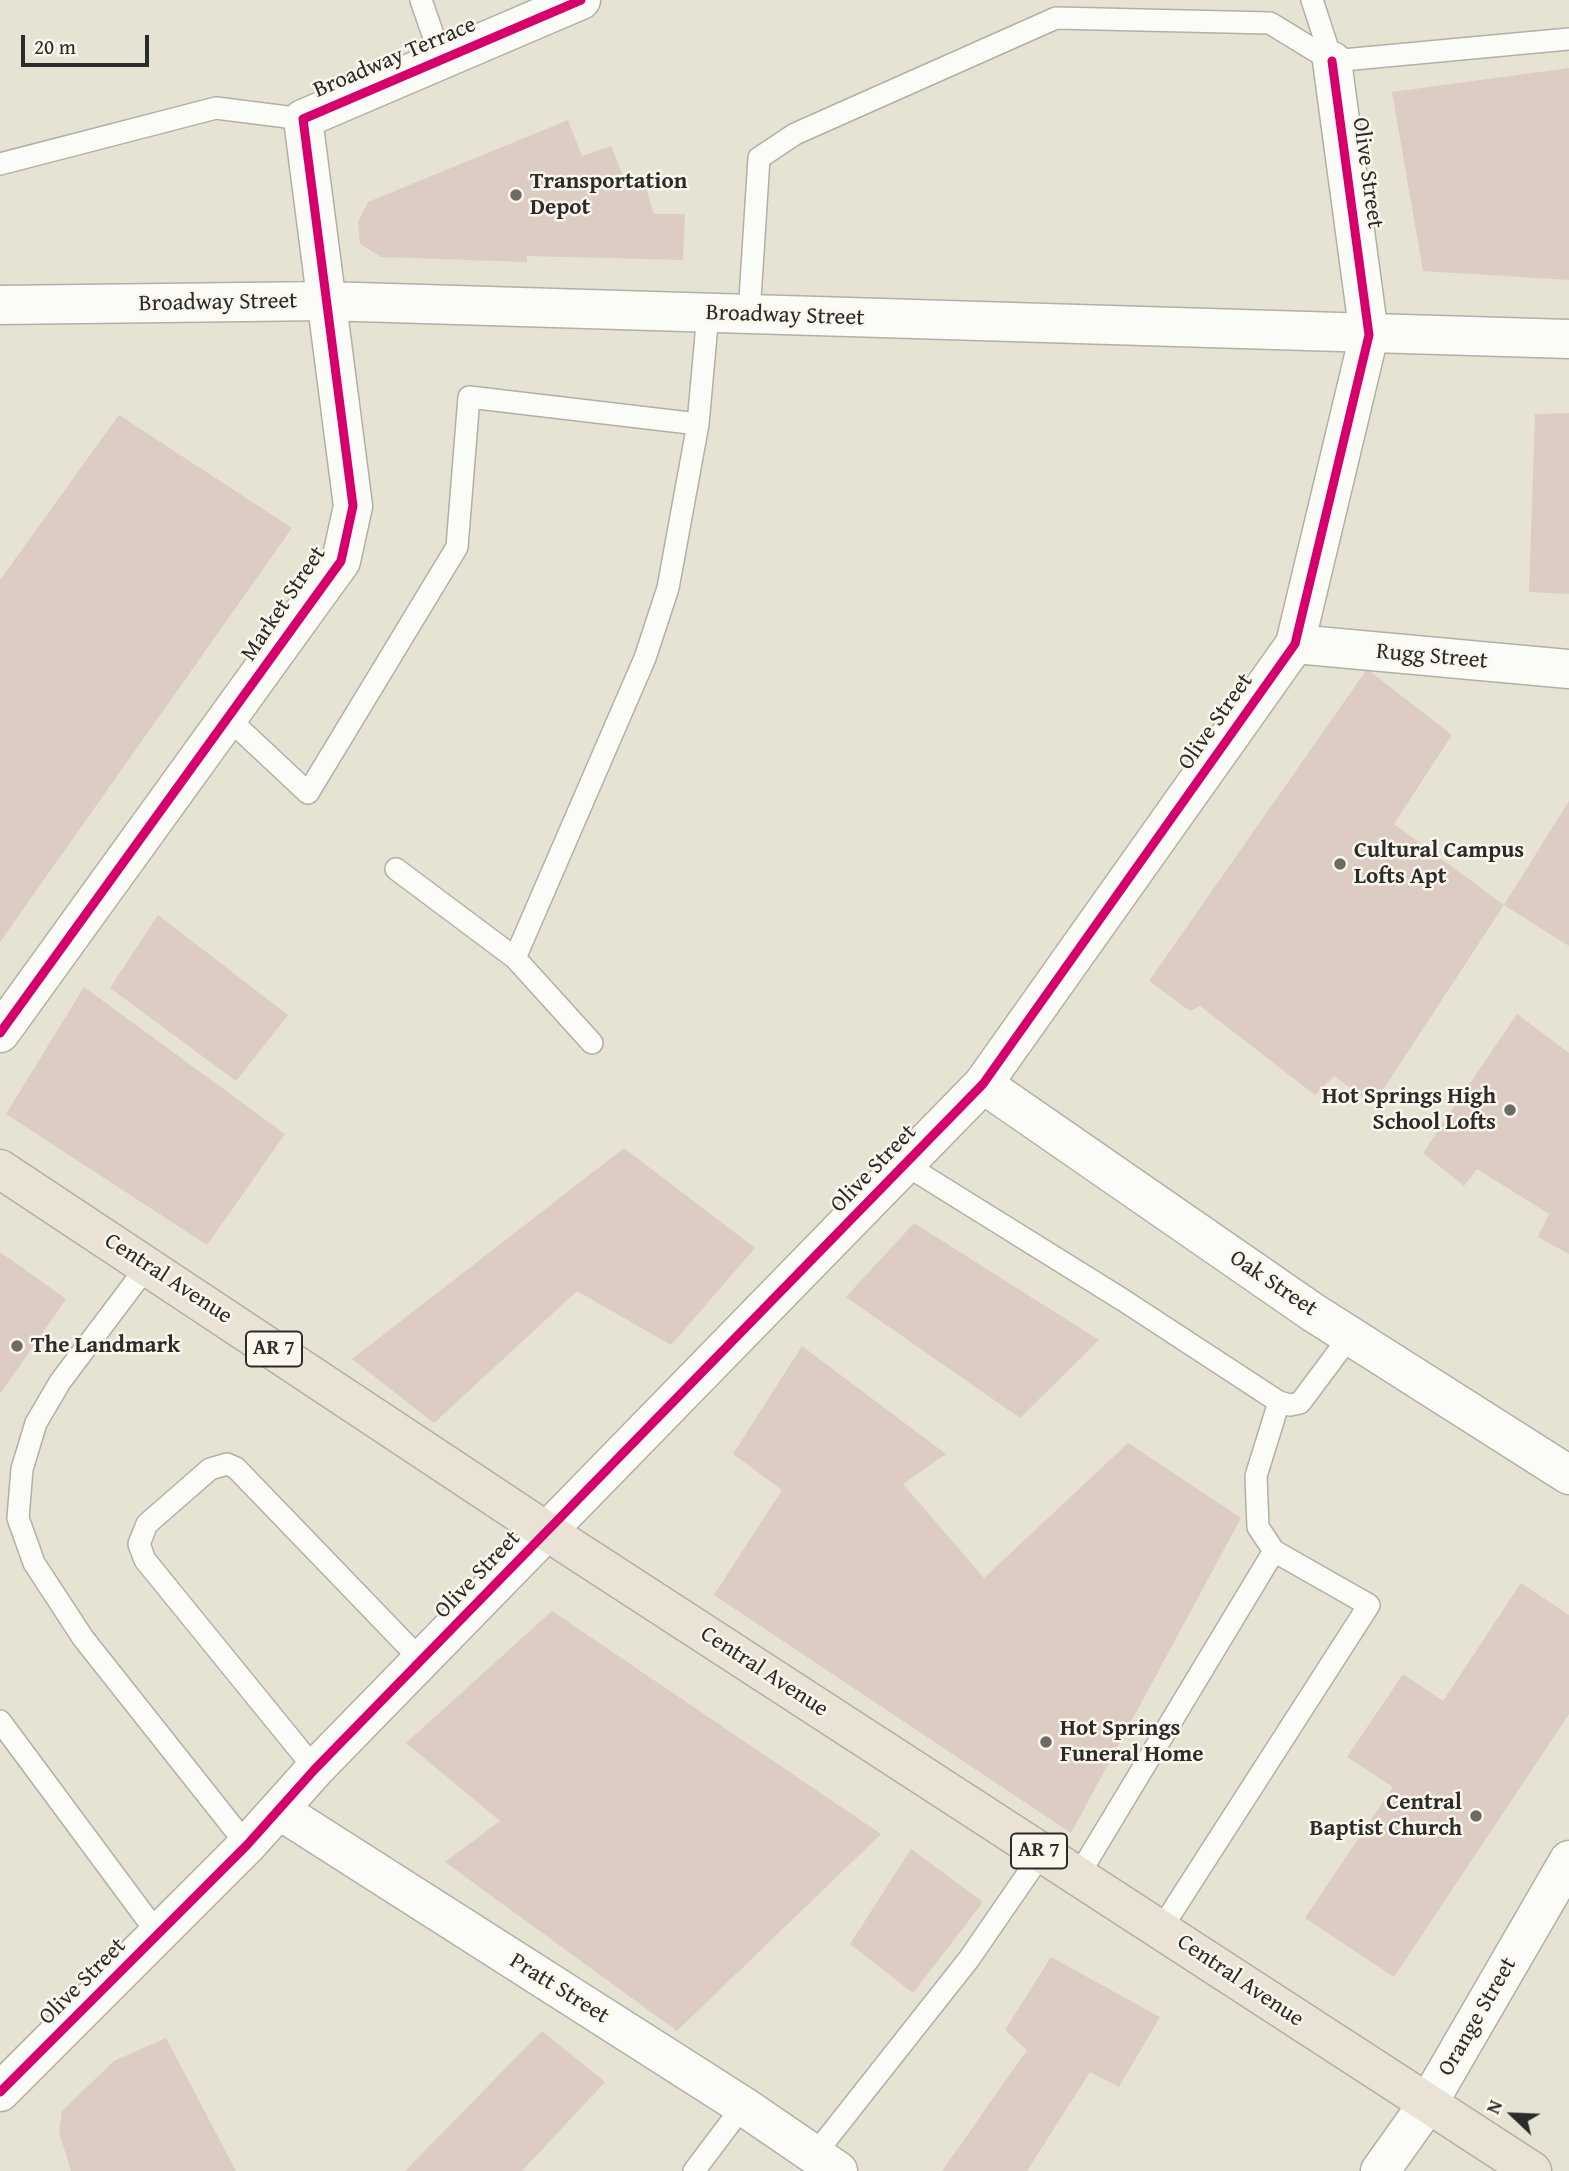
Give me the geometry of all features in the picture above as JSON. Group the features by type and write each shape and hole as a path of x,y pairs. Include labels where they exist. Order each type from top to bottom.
{"main road":[{"name":"Central Avenue","path":"0,1169 547,1531 1532,2171"}],"street":[{"name":"Broadway Terrace","path":"303,119 581,0"},
{"name":"Olive Street","path":"0,2092 247,1845 315,1769 983,1084 1295,644 1369,335 1332,61"},
{"name":"Market Street","path":"0,1033 341,561 353,506 303,119"},
{"name":"Broadway Street","path":"0,304 325,301 1569,340"},
{"name":"Rugg Street","path":"1295,644 1569,669"},
{"name":"Oak Street","path":"983,1084 1350,1336 1569,1475"},
{"name":"Pratt Street","path":"279,1811 743,2106 826,2163"},
{"name":"Orange Street","path":"1380,2171 1427,2105 1569,1860"}],"lane":[{"path":"421,0 441,58"},
{"path":"1312,0 1332,61"},
{"path":"748,315 759,158 794,134 1055,19 1270,23 1332,61 1569,39"},
{"path":"0,164 216,108 303,119"},
{"path":"514,958 645,658 668,588 698,424 708,313"},
{"path":"228,718 307,793 457,547 469,397 698,424"},
{"path":"396,869 514,958 592,1043"},
{"path":"906,1165 1123,1300 1279,1402 1290,1405 1300,1403 1350,1336"},
{"path":"148,1265 60,1382 36,1423 22,1469 19,1518 33,1563 83,1637 247,1845"},
{"path":"1161,1929 1368,1605 1274,1551 1258,1527 1256,1476 1279,1402"},
{"path":"315,1769 145,1560 139,1544 146,1524 210,1469 227,1464 236,1468 422,1661"},
{"path":"1078,1876 1274,1551"},
{"path":"0,1721 158,1934"},
{"path":"826,2163 1042,1853"},
{"path":"694,2171 743,2106"}],"building":[{"path":"1569,68 1569,280 1423,271 1392,92"},
{"name":"Transportation Depot","path":"568,120 582,156 611,146 628,188 644,182 654,214 685,214 683,260 527,256 527,262 381,257 360,244 358,222 368,202"},
{"path":"1569,413 1569,594 1529,592 1535,414"},
{"path":"119,415 292,528 0,942 0,580"},
{"name":"Cultural Campus Lofts Apt","path":"1367,669 1452,735 1394,824 1504,905 1373,1105 1334,1076 1315,1095 1200,1006 1190,1011 1149,981"},
{"path":"1569,801 1569,946 1504,905"},
{"path":"158,915 288,1015 236,1081 110,988"},
{"path":"84,987 285,1134 207,1245 6,1114"},
{"name":"Hot Springs High School Lofts","path":"1517,1014 1569,1053 1569,1254 1538,1237 1549,1214 1477,1169 1464,1186 1423,1153"},
{"path":"624,1148 755,1248 671,1345 577,1291 434,1423 352,1359"},
{"path":"914,1223 1099,1340 1020,1418 846,1297"},
{"name":"The Landmark","path":"0,1252 66,1299 0,1394"},
{"path":"802,1346 946,1454 903,1484 984,1578 1128,1443 1241,1518 1071,1833 714,1595 782,1490 733,1454"},
{"path":"1521,1583 1569,1615 1569,1714 1394,1977 1305,1918 1393,1787 1347,1757 1403,1674 1443,1701"},
{"path":"552,1611 881,1834 677,2031 445,1862 500,1821 406,1743"},
{"path":"911,1849 983,1902 913,1993 850,1944"},
{"path":"1051,1957 1160,2017 1119,2087 1090,2072 1027,2171 942,2171 1027,2050 1005,2030"},
{"path":"542,2031 605,2082 522,2171 405,2171"},
{"path":"166,2038 236,2171 71,2171 59,2132 62,2111 114,2061"}],"cycle path":[{"path":"0,1033 341,561 353,506 303,119 581,0"},
{"path":"0,2092 247,1845 315,1769 983,1084 1295,644 1369,335 1332,61"}],"place":[{"name":"Transportation Depot","path":"516,195"},
{"name":"Cultural Campus Lofts Apt","path":"1340,864"},
{"name":"Hot Springs High School Lofts","path":"1510,1110"},
{"name":"The Landmark","path":"17,1346"},
{"name":"Hot Springs Funeral Home","path":"1046,1742"},
{"name":"Central Baptist Church","path":"1476,1816"}]}
